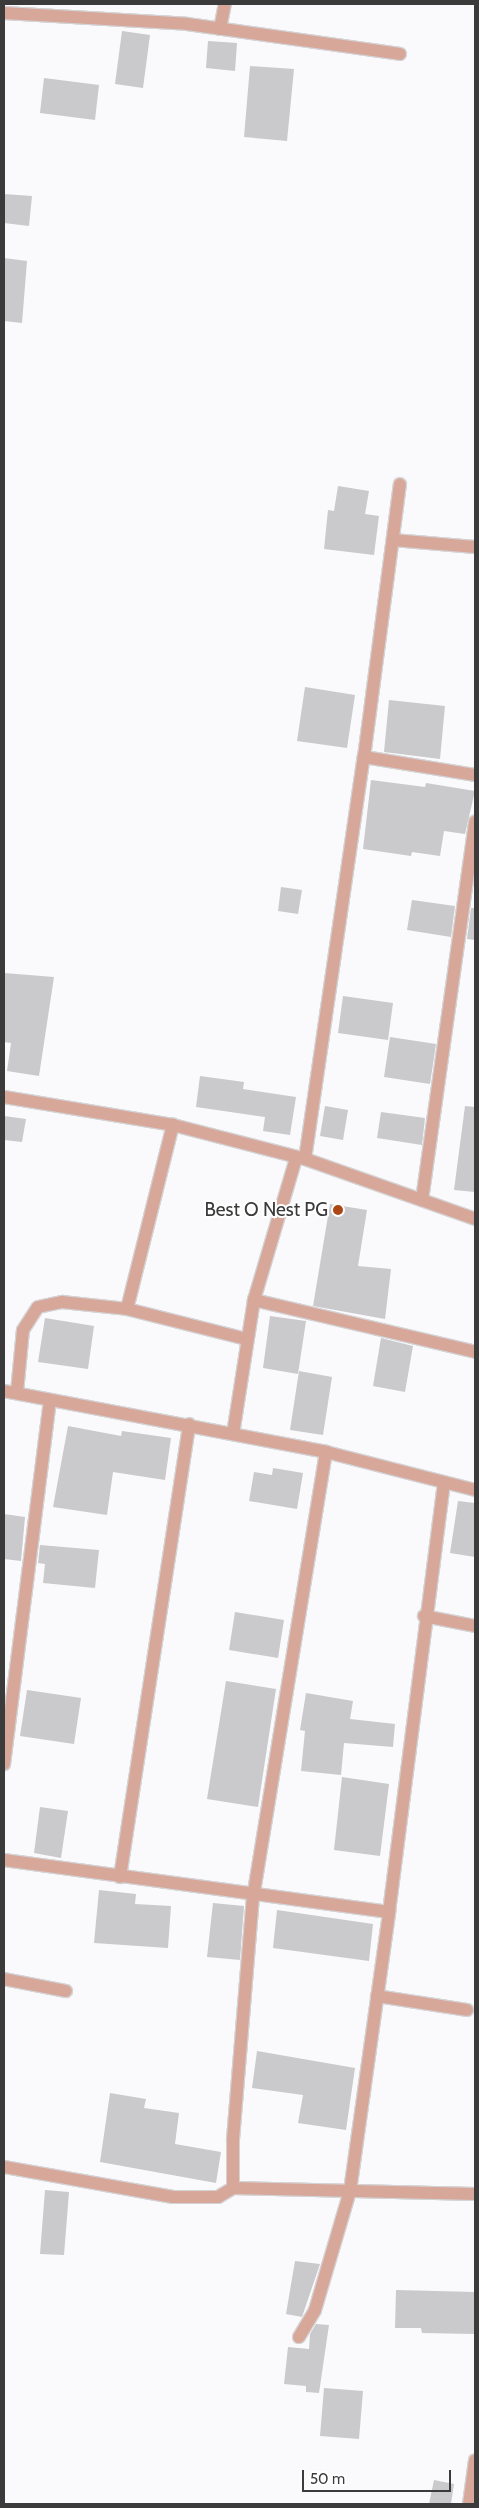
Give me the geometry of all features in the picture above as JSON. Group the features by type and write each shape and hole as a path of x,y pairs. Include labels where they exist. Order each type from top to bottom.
{"street":[{"path":"220,29 225,4"},
{"path":"4,13 220,29 400,54"},
{"path":"233,1434 246,1339 254,1300 300,1158 364,757 400,484"},
{"path":"393,540 475,547"},
{"path":"364,757 475,775"},
{"path":"422,1200 475,822"},
{"path":"4,1096 172,1125 300,1158 475,1219"},
{"path":"128,1309 172,1125"},
{"path":"254,1300 475,1352"},
{"path":"17,1392 24,1330 38,1307 62,1302 128,1309 246,1339"},
{"path":"4,1391 17,1392 105,1412 189,1424 326,1452 475,1490"},
{"path":"4,1764 50,1400"},
{"path":"120,1877 189,1424"},
{"path":"233,2188 232,2141 253,1896 326,1452"},
{"path":"299,2337 315,2310 350,2191 389,1912 424,1616 444,1483"},
{"path":"424,1616 475,1626"},
{"path":"4,1860 253,1896 389,1912"},
{"path":"4,1980 66,1991"},
{"path":"377,1996 467,2010"},
{"path":"4,2167 173,2197 218,2197 233,2188 475,2194"},
{"path":"469,2504 475,2460"}],"building":[{"path":"122,31 150,35 143,88 115,84"},
{"path":"208,41 237,43 235,71 206,68"},
{"path":"250,66 294,69 287,141 244,137"},
{"path":"44,78 99,85 95,120 40,113"},
{"path":"4,194 32,196 29,226 4,223"},
{"path":"4,258 27,261 22,323 4,321"},
{"path":"338,486 369,491 365,514 379,516 374,555 324,549 328,510 334,511"},
{"path":"305,687 355,695 347,748 297,741"},
{"path":"389,700 445,706 440,759 384,752"},
{"path":"371,780 425,787 426,783 475,791 465,834 444,831 440,856 412,852 411,856 363,849"},
{"path":"281,887 302,890 298,914 278,911"},
{"path":"412,900 455,906 451,937 407,930"},
{"path":"471,908 475,908 475,940 467,939"},
{"path":"4,973 54,977 39,1076 7,1071 11,1043 4,1042"},
{"path":"343,996 393,1003 388,1040 338,1033"},
{"path":"390,1037 436,1044 430,1084 384,1077"},
{"path":"200,1076 244,1082 243,1089 296,1097 290,1135 263,1131 265,1117 196,1107"},
{"path":"325,1106 348,1110 343,1140 320,1136"},
{"path":"465,1106 475,1107 475,1192 454,1190"},
{"path":"381,1112 425,1118 422,1145 377,1138"},
{"path":"4,1116 26,1119 22,1142 4,1140"},
{"path":"330,1204 367,1210 358,1266 391,1269 385,1319 313,1306"},
{"path":"270,1316 306,1321 298,1374 263,1368"},
{"path":"45,1318 94,1326 88,1369 38,1362"},
{"path":"381,1338 413,1346 405,1392 373,1386"},
{"path":"299,1371 332,1377 323,1435 290,1430"},
{"path":"68,1426 121,1436 122,1431 171,1438 165,1480 113,1472 107,1515 53,1507"},
{"path":"273,1468 303,1473 297,1509 249,1501 254,1472 272,1475"},
{"path":"458,1501 475,1503 475,1557 450,1553"},
{"path":"4,1514 25,1517 21,1561 4,1559"},
{"path":"40,1545 99,1550 95,1588 43,1583 45,1564 38,1563"},
{"path":"235,1612 284,1620 278,1658 229,1650"},
{"path":"226,1681 276,1689 258,1807 207,1799"},
{"path":"27,1690 81,1698 74,1744 20,1736"},
{"path":"306,1693 353,1701 350,1719 395,1724 393,1747 344,1743 341,1775 301,1771 305,1731 300,1730"},
{"path":"342,1777 389,1784 380,1856 334,1850"},
{"path":"40,1807 68,1811 61,1858 34,1853"},
{"path":"99,1890 136,1894 135,1904 171,1906 168,1948 94,1943"},
{"path":"213,1903 244,1906 240,1960 207,1957"},
{"path":"277,1910 373,1924 369,1961 273,1948"},
{"path":"257,2051 355,2068 346,2130 298,2123 303,2095 252,2088"},
{"path":"110,2093 146,2099 144,2108 179,2113 175,2144 221,2152 216,2183 100,2162"},
{"path":"45,2190 69,2192 64,2255 40,2254"},
{"path":"295,2261 320,2264 302,2317 286,2314"},
{"path":"396,2290 475,2292 475,2334 422,2333 421,2328 395,2328"},
{"path":"316,2324 329,2325 319,2393 306,2392 306,2386 284,2384 288,2347 309,2349 310,2334"},
{"path":"324,2388 363,2391 359,2439 320,2436"},
{"path":"434,2480 454,2484 451,2504 429,2504"}],"place":[{"name":"Best O Nest PG","path":"338,1210"}]}
